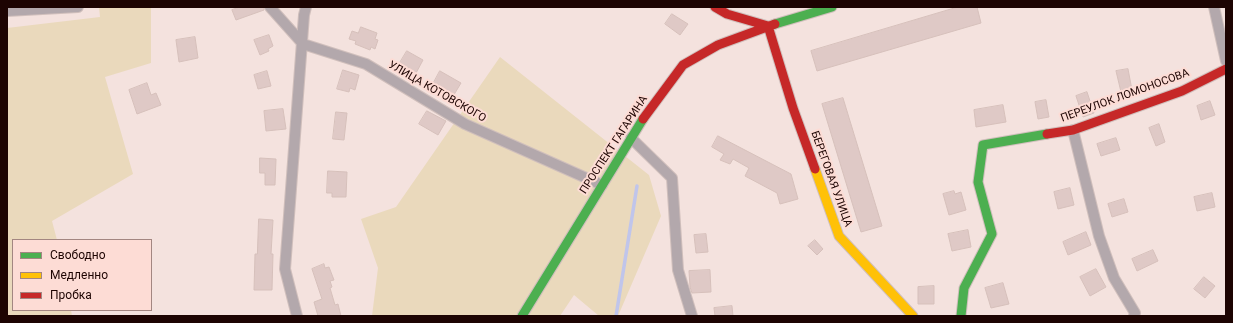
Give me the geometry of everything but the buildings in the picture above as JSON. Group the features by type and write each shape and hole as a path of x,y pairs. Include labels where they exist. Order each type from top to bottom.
{"street":[{"path":"7,11 78,7"},
{"path":"270,7 303,44"},
{"path":"297,316 285,269 304,15 306,7"},
{"path":"715,7 727,14 768,26"},
{"name":"ПРОСПЕКТ ГАГАРИНА","path":"522,316 641,121 683,65 718,45 768,26 832,7"},
{"path":"1214,7 1226,61"},
{"name":"БЕРЕГОВАЯ УЛИЦА","path":"768,26 793,108 839,236 913,316"},
{"name":"УЛИЦА КОТОВСКОГО","path":"303,44 366,64 465,124 602,185"},
{"name":"ПЕРЕУЛОК ЛОМОНОСОВА","path":"961,316 964,288 992,234 978,182 983,145 1073,130 1182,91 1226,69"},
{"path":"1073,130 1099,236 1114,278 1134,315"},
{"path":"631,138 672,178 678,270 692,316"}],"shaded area":[{"path":"99,7 151,7 151,63 105,77 133,174 52,221 57,239 12,239 12,311 71,311 72,316 7,316 7,28 100,17"},
{"path":"500,57 649,175 661,216 618,316 599,316 574,295 560,316 372,316 378,268 361,219 396,207"}],"waterway":[{"path":"616,316 637,186"}],"traffic: fast":[{"path":"775,24 832,7"},
{"path":"522,316 643,119"},
{"path":"961,316 964,288 992,234 978,182 983,145 1047,134"}],"traffic: slow":[{"path":"815,169 839,236 913,316"}],"traffic: jam":[{"path":"715,7 727,14 768,26 793,108 815,169"},
{"path":"643,119 683,65 718,45 775,24"},
{"path":"1047,134 1073,130 1182,91 1226,69"}]}
